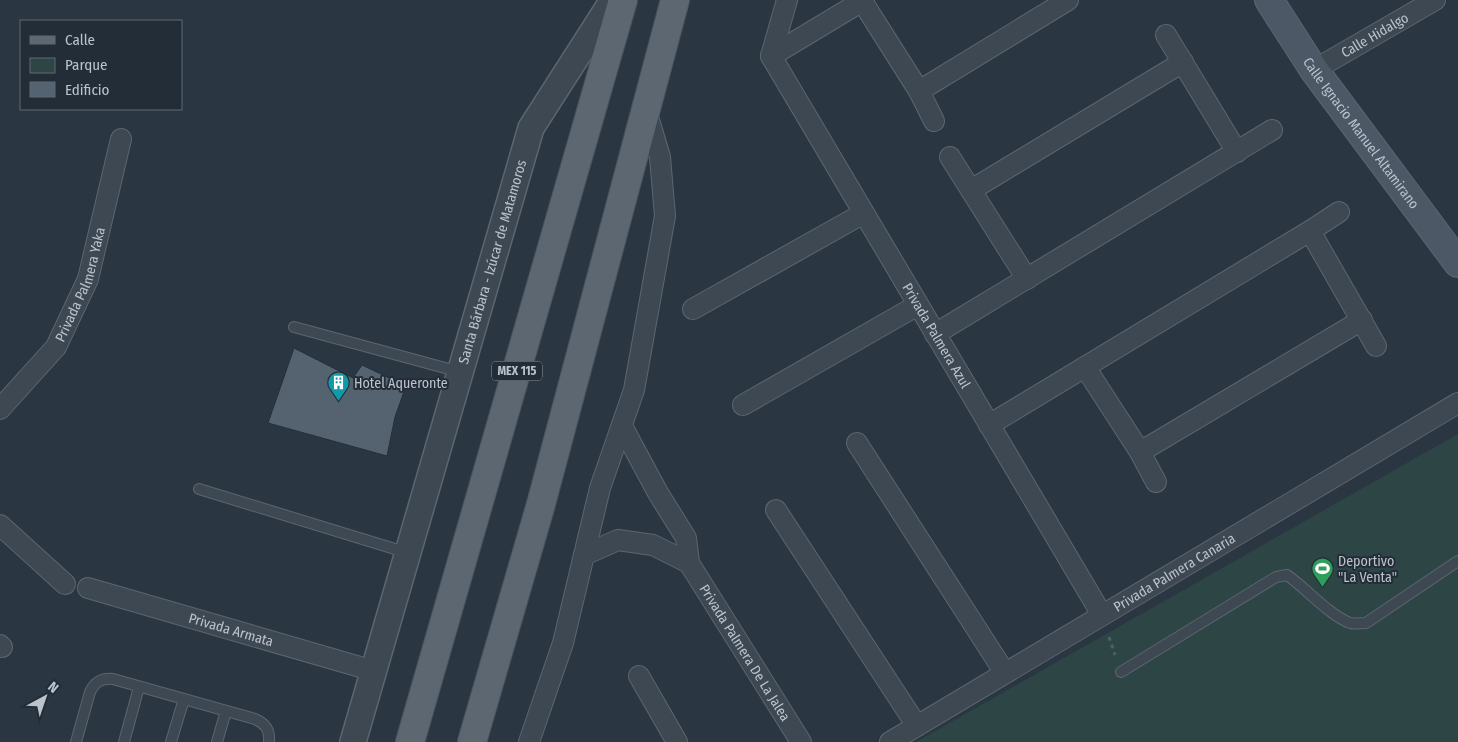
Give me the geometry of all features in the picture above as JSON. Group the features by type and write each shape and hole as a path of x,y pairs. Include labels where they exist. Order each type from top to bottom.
{"main road":[{"name":"MEX 115","path":"410,742 623,0"},
{"path":"472,742 541,504 675,0"},
{"name":"Calle Ignacio Manuel Altamirano","path":"1268,0 1314,70 1458,263"}],"street":[{"name":"Santa Bárbara - Izúcar de Matamoros","path":"353,742 531,128 613,0"},
{"path":"771,56 787,0"},
{"path":"919,92 1068,0"},
{"name":"Calle Hidalgo","path":"1314,70 1434,0"},
{"path":"771,56 863,1 919,92 934,121"},
{"path":"1166,35 1237,152"},
{"name":"Privada Palmera Azul","path":"771,56 1102,615"},
{"path":"971,190 1183,62"},
{"path":"529,742 563,643 600,488 634,390 665,216 660,157 646,109"},
{"path":"935,334 1272,130"},
{"name":"Privada Palmera Yaka","path":"0,409 56,347 88,279 121,139"},
{"path":"950,157 1027,279"},
{"path":"989,425 1339,212"},
{"path":"693,308 864,213"},
{"path":"1310,231 1376,346"},
{"path":"743,405 918,305"},
{"path":"1140,452 1362,320"},
{"path":"1085,367 1140,452 1156,482"},
{"name":"Privada Palmera Canaria","path":"890,742 1458,403"},
{"name":"Privada Palmera De La Jalea","path":"622,426 658,493 686,538 688,564 800,742"},
{"path":"857,443 1005,674"},
{"path":"776,510 917,726"},
{"path":"0,525 65,584"},
{"name":"Privada Palmera De La Jalea","path":"584,555 618,540 653,545 688,564"},
{"name":"Privada Armata","path":"88,588 374,671"},
{"path":"638,676 677,742"}],"lane":[{"path":"294,327 460,372"},
{"path":"199,489 408,553"},
{"path":"1121,672 1276,577 1287,575 1299,583 1337,617 1352,624 1366,623 1458,561"},
{"path":"76,742 90,692 98,681 105,679 139,686 256,719 267,728 269,742"},
{"path":"124,742 139,686"},
{"path":"171,742 184,699"},
{"path":"217,742 226,711"}],"path":[{"path":"1102,615 1121,672"}],"green space":[{"name":"Deportivo \"La Venta\"","path":"1458,434 1458,742 916,742"}],"building":[{"name":"Hotel Aqueronte","path":"294,348 353,378 362,365 406,386 395,417 387,456 268,423"}],"place":[{"name":"Hotel Aqueronte","path":"338,402"},
{"name":"Deportivo \"La Venta\"","path":"1322,588"}]}
